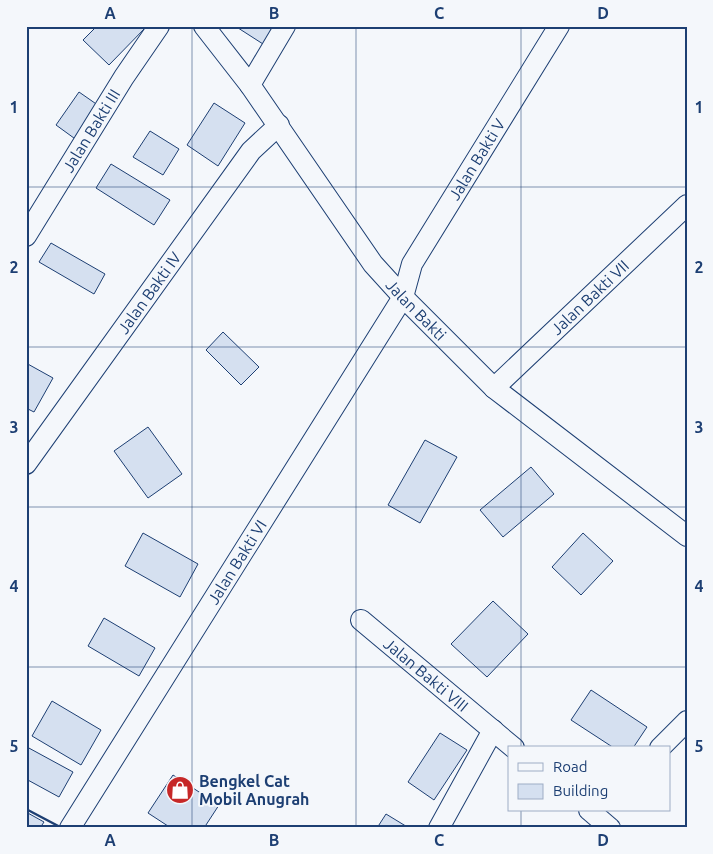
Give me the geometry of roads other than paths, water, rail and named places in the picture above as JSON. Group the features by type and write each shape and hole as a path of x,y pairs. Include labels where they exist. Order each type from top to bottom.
{"street":[{"name":"Jalan Bakti III","path":"26,236 33,212 159,26"},
{"name":"Jalan Bakti","path":"204,26 250,85 373,264 403,297 494,388 687,536"},
{"path":"250,85 285,26"},
{"name":"Jalan Bakti V","path":"403,297 412,264 559,26"},
{"name":"Jalan Bakti IV","path":"26,464 251,151 279,126"},
{"name":"Jalan Bakti VII","path":"494,388 687,205"},
{"name":"Jalan Bakti VI","path":"70,828 403,297"},
{"name":"Jalan Bakti VIII","path":"361,620 512,746"},
{"path":"662,746 687,721"},
{"path":"439,828 493,730"},
{"path":"594,812 610,828"}],"place":[{"name":"Bengkel Cat Mobil Anugrah","path":"180,790"}]}
